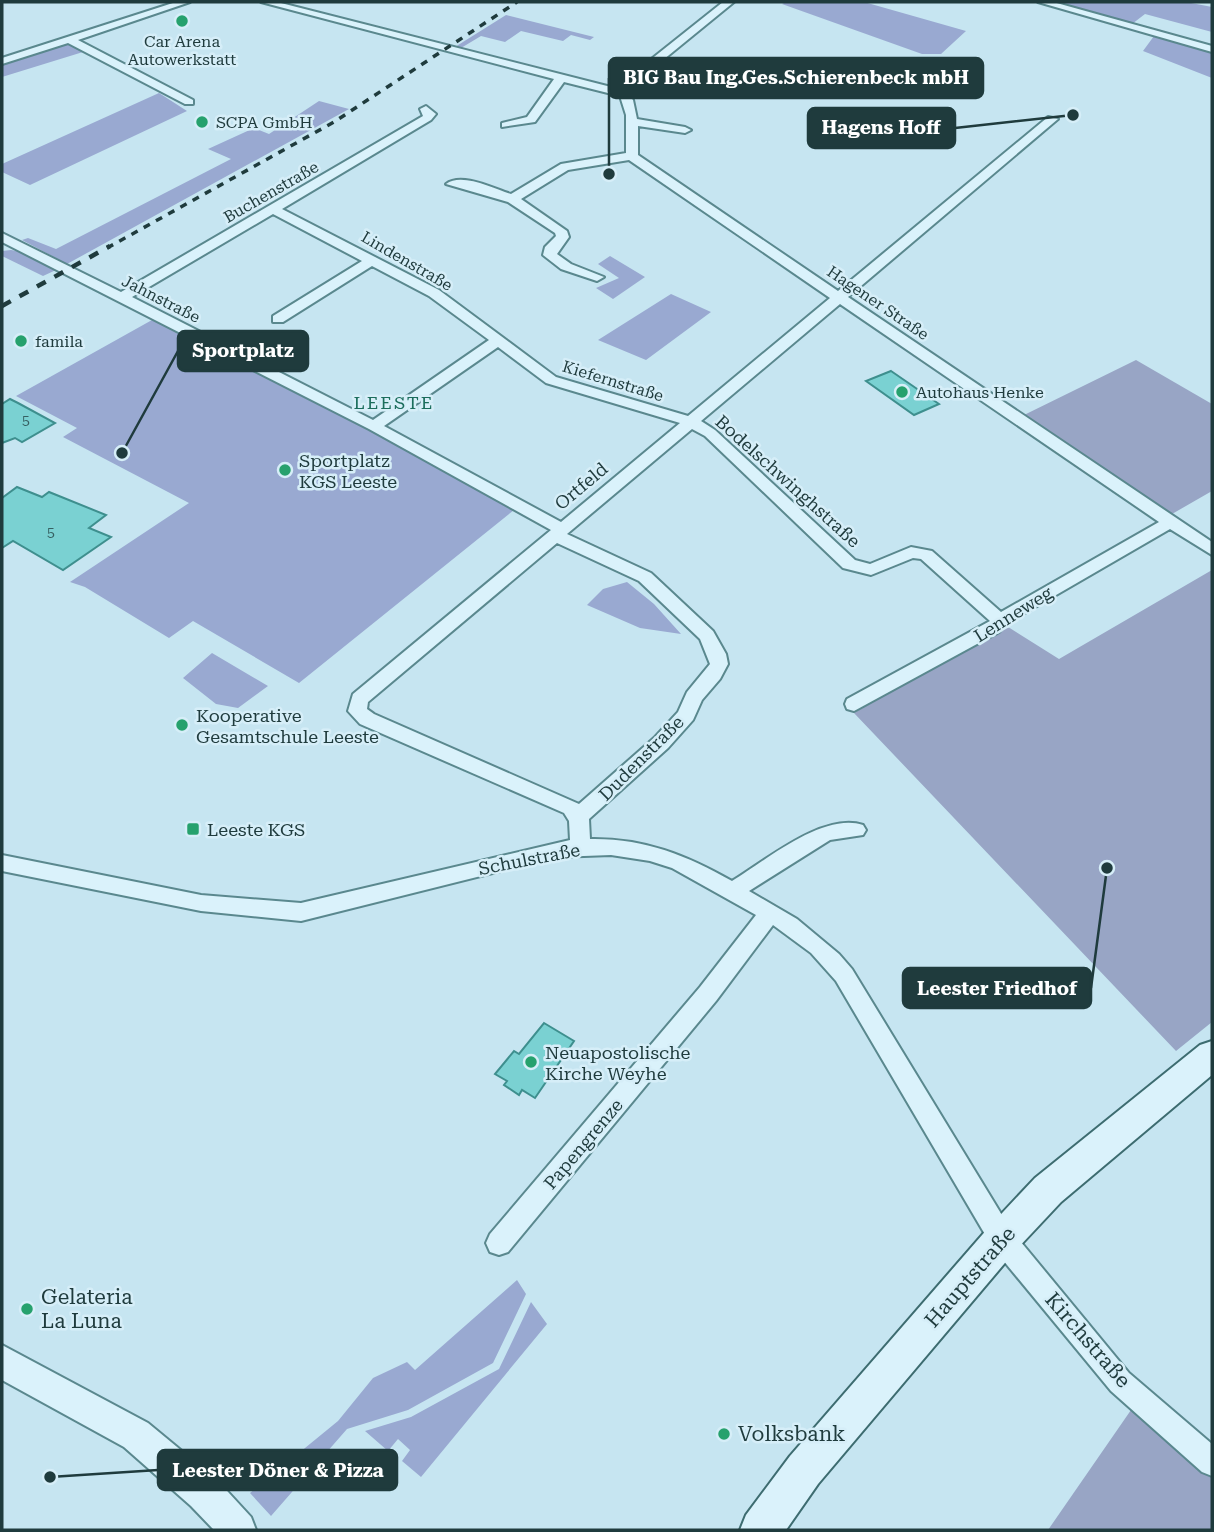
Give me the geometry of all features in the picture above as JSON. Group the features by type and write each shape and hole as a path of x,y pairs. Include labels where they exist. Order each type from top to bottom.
{"main road":[{"name":"Hauptstraße","path":"761,1530 804,1470 1002,1238 1048,1189 1212,1055"}],"street":[{"path":"2,61 185,2"},
{"path":"266,2 625,94 631,121 632,156 565,167 512,199"},
{"path":"617,92 729,2"},
{"path":"1043,2 1212,49"},
{"path":"70,40 189,102"},
{"path":"506,125 530,120 561,78"},
{"name":"Buchenstraße","path":"121,298 427,118 430,114 426,109"},
{"name":"Ortfeld","path":"578,817 561,801 367,719 357,711 360,699 1052,119"},
{"path":"631,121 685,130"},
{"name":"Hagener Straße","path":"632,156 1212,550"},
{"path":"452,184 471,185 512,199 561,231 563,237 550,250 550,255 556,261 575,272 597,277"},
{"name":"Lindenstraße","path":"273,209 433,293 498,340"},
{"name":"Jahnstraße","path":"4,241 374,426 559,532"},
{"path":"278,319 372,260"},
{"path":"374,426 498,340"},
{"name":"Kiefernstraße","path":"498,340 551,380 689,421"},
{"name":"Bodelschwinghstraße","path":"689,421 710,433 849,564 872,570 911,552 926,555 1000,620"},
{"name":"Lenneweg","path":"854,704 993,628 1000,620 1170,522"},
{"name":"Dudenstraße","path":"559,532 645,577 707,635 719,664 714,675 694,697 686,715 661,743 578,817"},
{"path":"578,817 580,847"},
{"path":"732,891 826,833 856,830"},
{"name":"Schulstraße","path":"2,863 201,903 301,912 557,849 580,847 637,850 665,856 802,932 828,953 844,975 1002,1238"},
{"name":"Papengrenze","path":"499,1243 708,994 770,913"},
{"name":"Kirchstraße","path":"1002,1238 1120,1382 1212,1462"},
{"path":"2,1362 136,1435 204,1493 238,1530"}],"shaded area":[{"path":"864,2 966,31 941,54 922,54 782,4"},
{"path":"1051,2 1186,2 1212,7 1212,32 1145,14 1132,24"},
{"path":"506,15 594,37 590,40 571,35 563,41 521,31 505,42 481,36 461,48 455,47"},
{"path":"1154,36 1212,53 1212,78 1143,51"},
{"path":"69,44 83,52 2,77 2,65"},
{"path":"159,93 187,111 30,185 2,172 2,164"},
{"path":"319,101 349,109 67,264 22,240 28,238 56,249 231,159 208,149 254,128 269,134"},
{"path":"2,251 22,252 56,270 43,276 2,256"},
{"path":"610,256 645,277 613,299 596,288 619,278 598,264"},
{"path":"671,294 711,312 646,360 598,340"},
{"name":"Sportplatz KGS Leeste","path":"152,320 375,432 514,510 299,683 193,621 169,638 85,587 70,582 189,503 63,437 77,428 16,396"},
{"path":"1136,360 1212,404 1212,491 1172,514 1022,416"},
{"path":"1212,570 1212,1022 1176,1051 854,713 1005,625 1059,659"},
{"path":"627,582 654,604 681,634 640,628 587,605 603,589"},
{"path":"212,653 268,686 238,708 216,704 183,678"},
{"path":"517,1280 526,1294 493,1363 408,1410 347,1429 271,1516 250,1493 338,1421 373,1378 407,1362 415,1370"},
{"path":"531,1302 547,1324 421,1477 402,1461 410,1450 398,1439 388,1451 365,1431 411,1417 499,1369"},
{"path":"1131,1410 1212,1471 1212,1530 1048,1530"}],"building":[{"name":"Autohaus Henke","path":"891,371 939,404 914,415 866,381"},
{"path":"10,399 55,423 22,442 15,438 2,443 2,404"},
{"path":"17,487 42,497 49,492 106,515 89,528 111,537 63,570 13,541 2,548 2,498"},
{"name":"Neuapostolische Kirche Weyhe","path":"544,1023 574,1041 535,1098 522,1090 519,1095 504,1085 507,1081 495,1074 514,1051 519,1054"}],"railway":[{"path":"107,248 334,122 517,2"},
{"path":"2,306 110,246"}],"place":[{"name":"Car Arena Autowerkstatt","path":"182,21"},
{"name":"Hagens Hoff","path":"1073,115"},
{"name":"SCPA GmbH","path":"202,122"},
{"name":"BIG Bau Ing.Ges.Schierenbeck mbH","path":"609,174"},
{"name":"famila","path":"21,341"},
{"name":"Autohaus Henke","path":"902,392"},
{"name":"Sportplatz","path":"122,453"},
{"name":"Sportplatz KGS Leeste","path":"285,470"},
{"name":"Kooperative Gesamtschule Leeste","path":"182,725"},
{"name":"Leeste KGS","path":"193,829"},
{"name":"Leester Friedhof","path":"1107,868"},
{"name":"Neuapostolische Kirche Weyhe","path":"531,1062"},
{"name":"Gelateria La Luna","path":"27,1309"},
{"name":"Volksbank","path":"724,1434"},
{"name":"Leester Döner & Pizza","path":"50,1477"}],"district":[{"name":"LEESTE","path":"394,402"}]}
